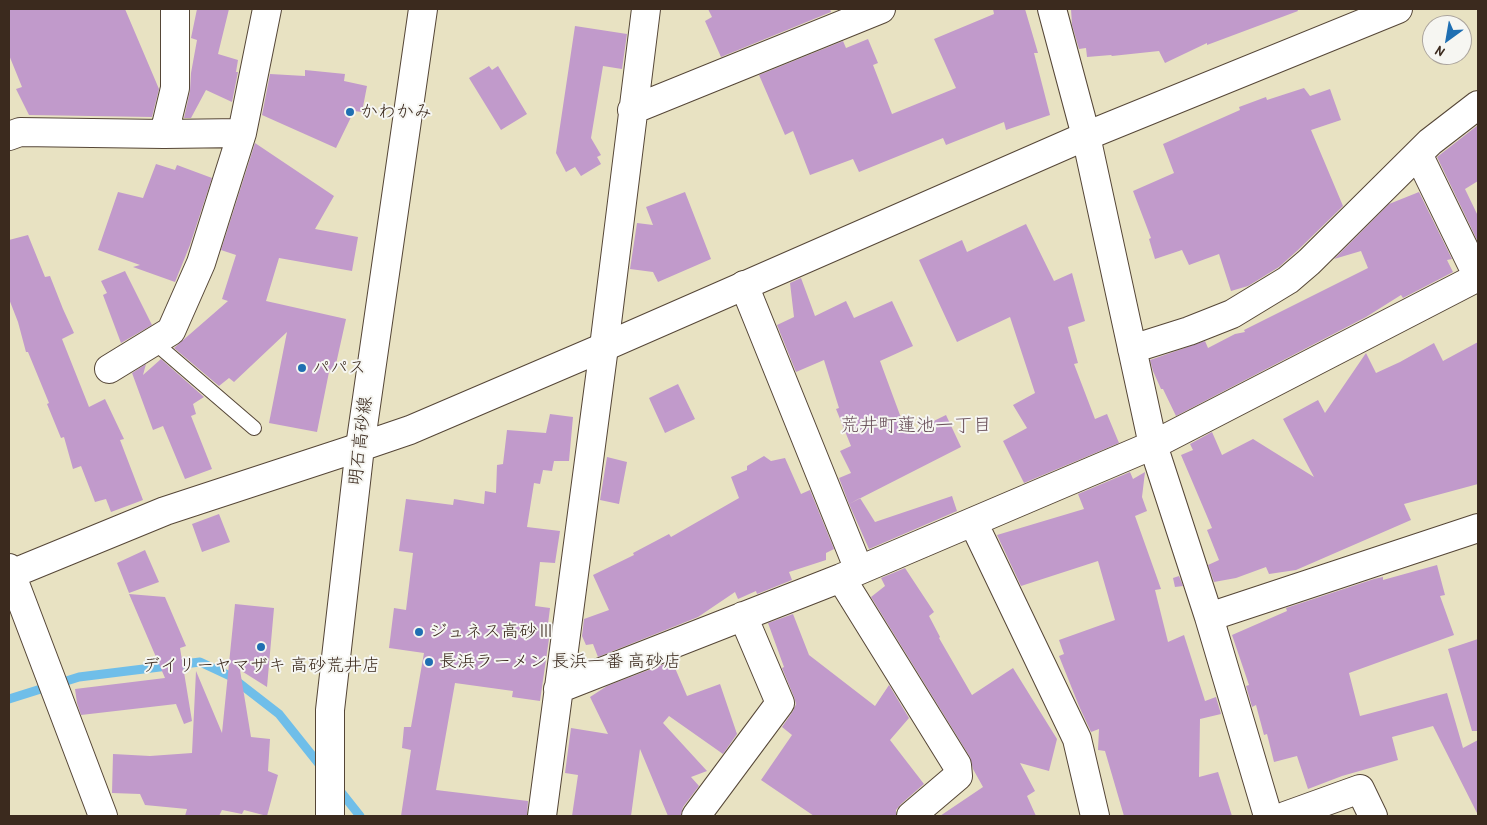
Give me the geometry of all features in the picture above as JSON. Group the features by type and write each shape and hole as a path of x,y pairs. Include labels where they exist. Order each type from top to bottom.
{"street":[{"path":"164,134 175,88 175,9"},
{"path":"109,369 171,331 200,263 242,133 267,9"},
{"name":"明石高砂線","path":"330,816 330,710 360,447 423,9"},
{"path":"542,816 604,347 646,9"},
{"path":"632,110 878,9"},
{"path":"1052,9 1086,136 1154,446 1209,617 1268,816"},
{"path":"103,816 10,572 164,511 410,430 1086,136 1398,9"},
{"path":"1132,349 1189,331 1232,314 1288,280 1309,262 1430,142 1478,105"},
{"path":"9,136 20,132 242,133"},
{"path":"558,689 850,574 1154,446 1478,277 1418,154"},
{"path":"744,285 850,574 957,766 958,776 911,816"},
{"path":"973,522 1077,739 1094,816"},
{"path":"1209,617 1478,528"},
{"path":"696,816 780,703 743,616"},
{"path":"1285,816 1360,789 1373,816"}],"lane":[{"path":"154,342 254,428"}],"building":[{"path":"9,9 125,9 159,89 152,117 29,115 16,89 22,87 9,55"},
{"path":"197,9 229,9 218,54 238,60 236,72 238,72 232,102 206,90 191,118 184,118 197,40 191,38"},
{"path":"708,9 830,9 831,12 721,57 705,21 712,17"},
{"path":"993,9 1025,9 1038,53 1034,53 1050,115 1006,130 1004,122 946,145 943,138 859,172 853,159 810,175 793,131 785,135 759,75 843,41 846,48 868,39 878,63 873,65 892,114 956,88 934,39 994,14"},
{"path":"1071,9 1297,9 1298,11 1207,45 1207,43 1165,63 1159,51 1087,57 1086,48 1079,49 1072,25"},
{"path":"575,26 627,34 622,69 603,66 591,138 601,155 597,157 601,164 581,176 575,167 566,172 556,153"},
{"path":"489,66 492,70 498,66 527,114 501,130 469,78"},
{"path":"305,70 345,74 344,81 367,86 362,112 354,111 336,148 262,115 270,74 305,76"},
{"path":"1304,88 1310,96 1330,89 1341,120 1311,130 1343,206 1279,267 1248,286 1231,291 1219,254 1189,265 1182,250 1155,259 1149,239 1151,238 1133,191 1174,173 1163,144 1240,110 1239,107 1266,97 1267,100"},
{"path":"1478,125 1478,181 1465,189 1478,216 1478,242 1437,157"},
{"path":"255,143 334,196 315,229 358,237 352,271 279,258 266,301 346,319 334,373 329,372 317,432 269,423 287,332 234,382 229,378 219,386 174,348 228,301 222,299 236,255 221,250"},
{"path":"156,164 175,170 177,165 212,178 190,245 175,282 133,267 140,265 98,250 118,192 143,198"},
{"path":"685,192 711,259 658,282 653,272 630,269 637,223 653,225 646,207"},
{"path":"1419,192 1452,259 1447,260 1453,272 1403,298 1401,295 1366,317 1176,416 1163,389 1161,389 1150,360 1205,341 1208,348 1235,334 1245,332 1244,330 1368,268 1361,251 1334,259 1389,204"},
{"path":"1026,224 1054,281 1072,273 1085,321 1068,327 1078,363 1074,364 1095,419 1107,414 1119,443 1024,483 1003,441 1027,428 1013,405 1035,393 1010,317 957,342 919,260 962,240 967,252"},
{"path":"28,235 45,277 50,276 74,333 62,339 89,407 105,399 124,439 120,440 143,500 111,512 106,499 95,502 81,466 73,469 64,437 61,438 47,404 49,403 28,352 26,352 18,322 9,299 9,240"},
{"path":"125,271 152,325 121,343 103,295 107,293 101,281"},
{"path":"801,278 815,316 846,301 854,318 892,301 913,346 880,361 907,434 946,415 961,447 849,504 839,478 851,473 840,451 851,446 836,409 839,408 824,360 796,372 777,325 794,317 790,283"},
{"path":"1478,342 1478,484 1404,504 1411,520 1296,570 1269,574 1266,567 1236,578 1214,582 1208,565 1219,560 1207,530 1212,528 1181,455 1193,450 1190,444 1212,432 1222,455 1253,439 1314,477 1283,419 1318,400 1325,413 1366,353 1376,373 1434,343 1443,361"},
{"path":"161,359 204,397 193,404 196,414 191,416 212,469 185,479 163,426 153,430 132,373 146,364 143,375"},
{"path":"678,384 695,419 665,433 649,398"},
{"path":"550,414 573,417 569,461 554,461 552,471 543,470 540,484 534,483 527,527 560,531 555,563 540,562 535,606 550,608 547,632 550,632 540,701 512,697 513,691 455,683 436,790 528,801 527,816 401,816 411,750 402,748 404,727 411,727 424,653 389,648 394,608 406,610 413,553 399,551 406,499 453,505 454,499 484,504 485,491 496,493 497,465 503,464 507,430 546,433"},
{"path":"764,456 771,461 785,458 801,494 810,490 834,549 826,553 826,560 789,572 792,580 757,594 756,591 738,599 735,592 698,617 598,657 593,644 586,645 582,636 584,619 609,610 593,575 634,555 633,553 669,534 671,537 739,498 731,477 747,470 747,466"},
{"path":"607,457 627,462 619,504 600,500"},
{"path":"1130,472 1133,479 1145,472 1142,497 1147,511 1135,516 1161,589 1155,590 1168,642 1184,635 1205,701 1216,697 1221,714 1200,719 1199,777 1218,772 1232,816 1124,816 1105,751 1098,750 1099,729 1091,732 1059,656 1064,654 1059,640 1115,620 1098,561 1021,586 997,535 1084,509 1078,494"},
{"path":"952,496 957,511 869,549 849,504 860,498 875,522"},
{"path":"219,514 230,542 202,552 192,524"},
{"path":"145,550 159,582 129,593 117,563"},
{"path":"1437,565 1445,595 1440,596 1454,635 1349,673 1360,716 1447,693 1463,748 1478,740 1478,815 1433,726 1392,737 1398,760 1342,776 1308,789 1297,756 1274,762 1267,734 1264,735 1256,705 1252,707 1246,686 1249,685 1232,635 1287,611 1286,608 1374,579 1383,577 1383,580"},
{"path":"905,568 934,612 929,616 939,638 972,695 1013,668 1057,739 1049,771 1020,763 1035,791 1027,796 1036,816 940,816 983,787 973,769 970,757 871,597 885,586 881,578"},
{"path":"1179,576 1183,586 1175,587 1173,578"},
{"path":"129,594 165,597 186,646 180,648 192,721 184,724 176,704 81,715 75,689 165,678"},
{"path":"235,604 274,608 267,687 240,670 251,737 270,739 268,771 278,775 267,816 244,810 242,814 222,810 219,816 185,816 187,809 145,805 140,794 112,793 113,754 150,756 192,753 196,671 222,733"},
{"path":"793,614 809,655 875,706 889,685 909,718 890,740 924,784 901,804 896,810 896,816 814,816 761,780 792,735 782,727 796,704 768,623"},
{"path":"1478,639 1478,731 1472,731 1448,649"},
{"path":"672,661 687,696 720,684 737,734 723,754 669,716 663,723 707,771 691,777 699,786 683,807 681,816 668,816 640,749 631,816 572,816 578,775 565,773 571,728 608,734 590,697 607,686"}],"waterway":[{"path":"9,699 79,677 200,662 230,676 279,714 323,769"},
{"path":"337,787 360,816"}],"place":[{"name":"かわかみ","path":"350,112"},
{"name":"パパス","path":"302,368"},
{"name":"ジュネス高砂Ⅲ","path":"419,632"},
{"name":"デイリーヤマザキ 高砂荒井店","path":"261,647"},
{"name":"長浜ラーメン 長浜一番 高砂店","path":"429,662"}],"district":[{"name":"荒井町蓮池一丁目","path":"916,426"}]}
